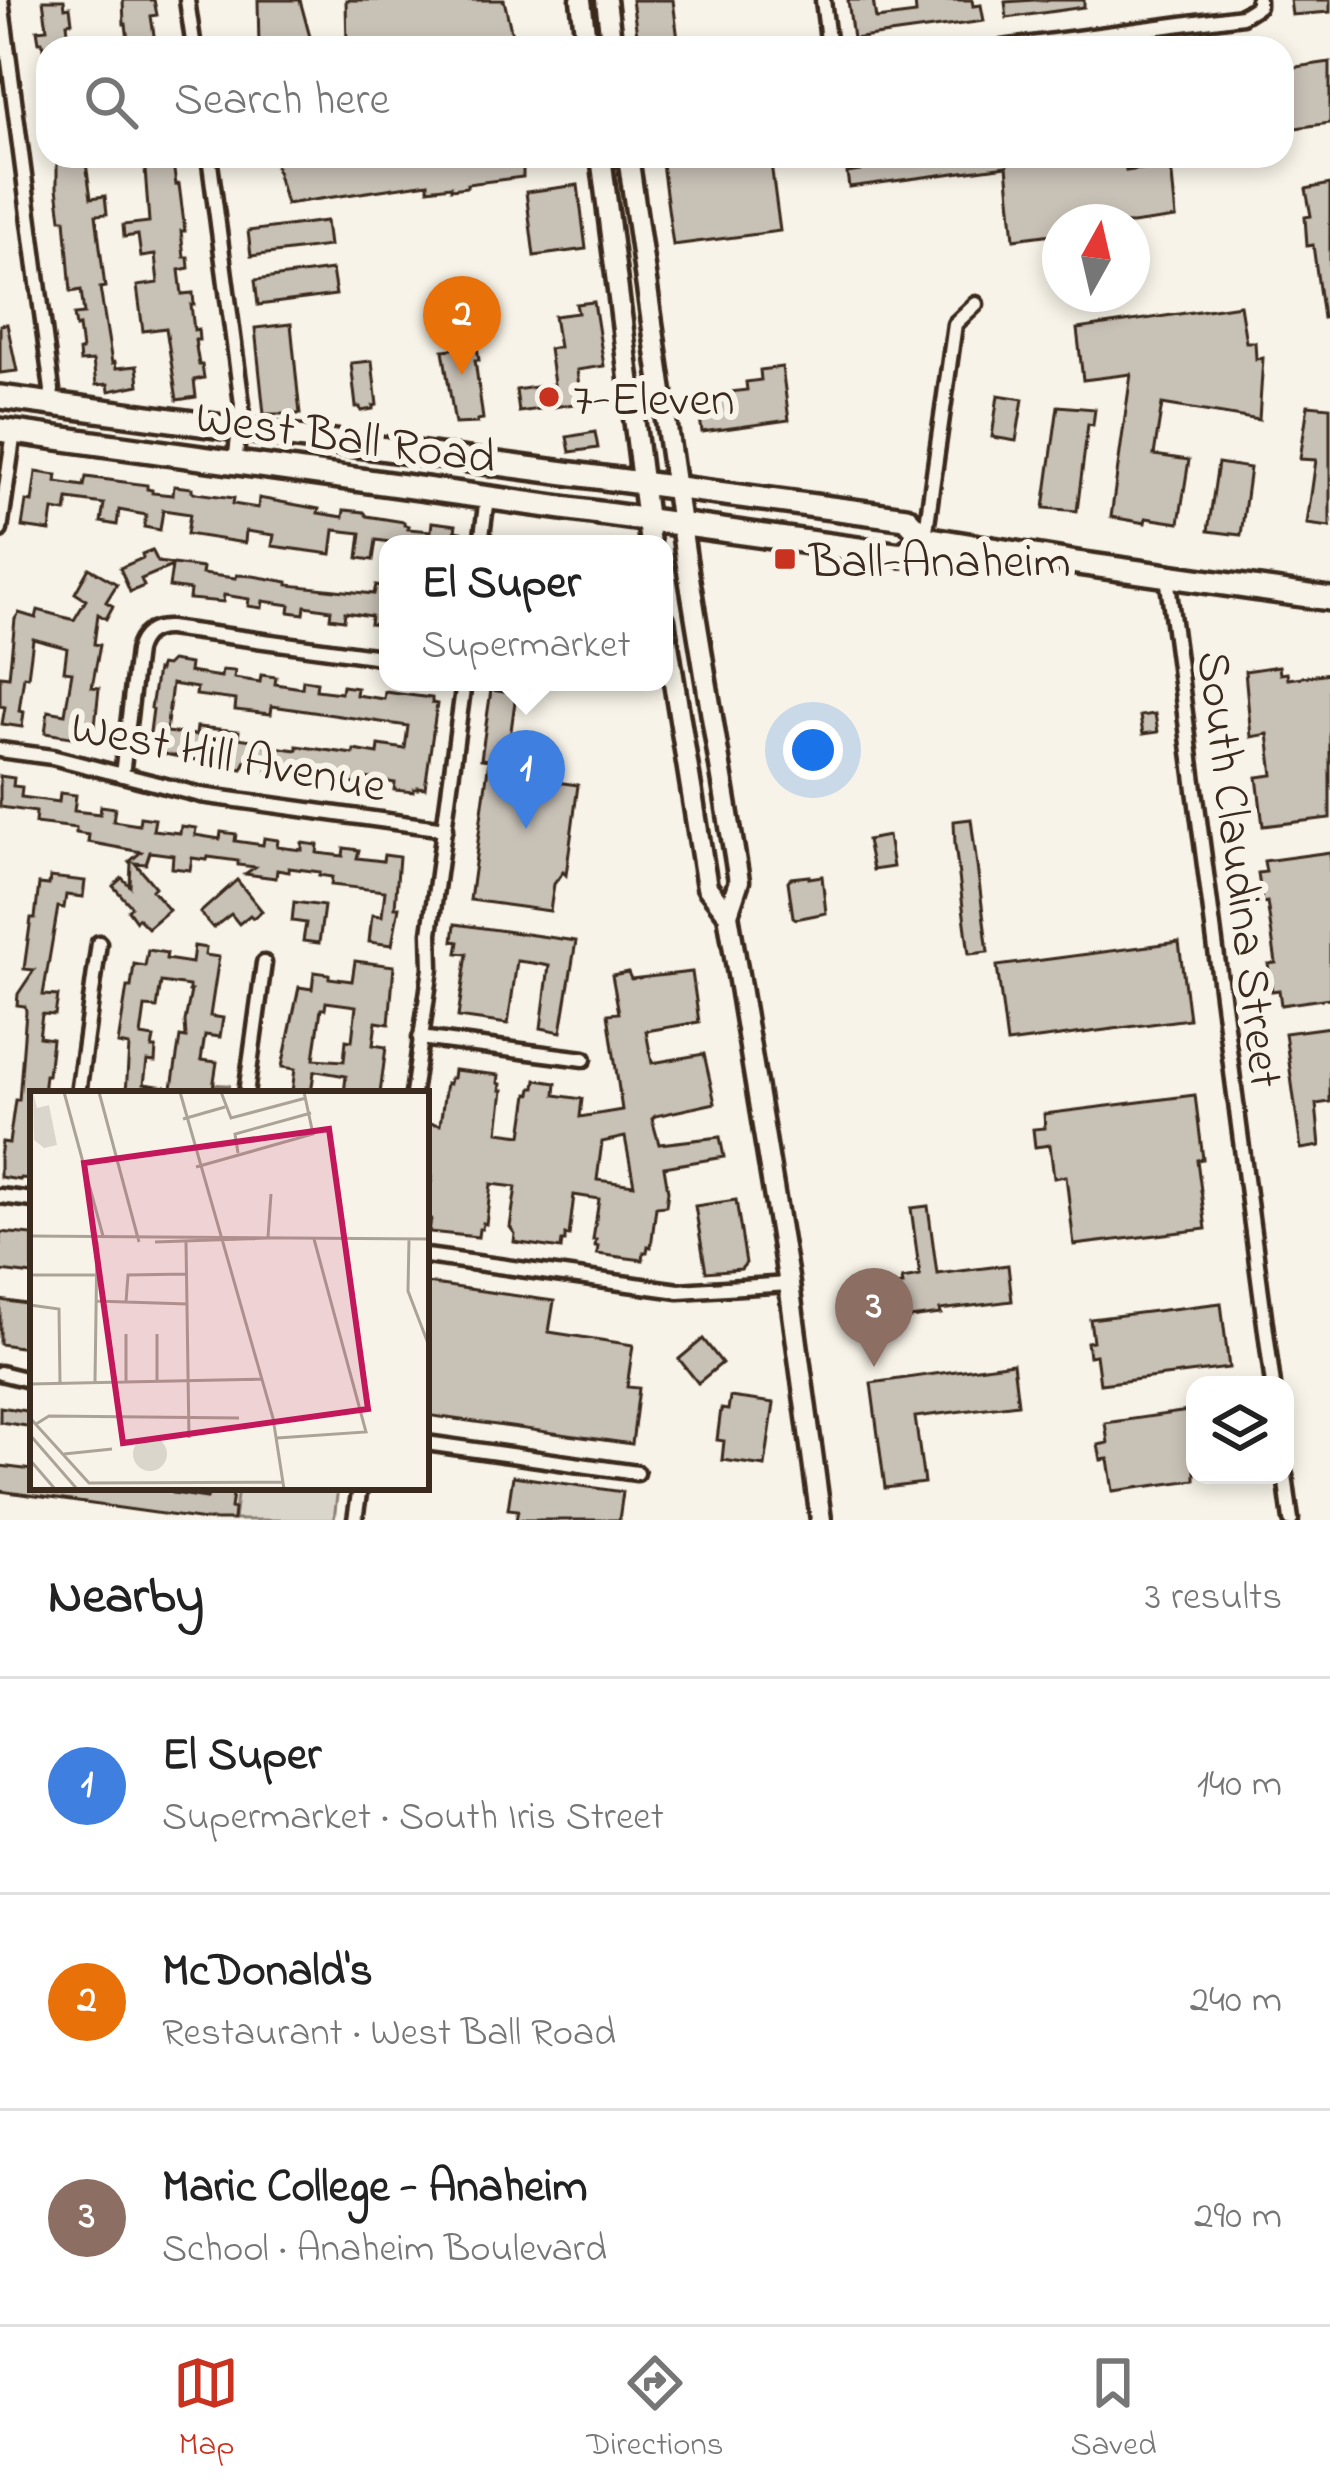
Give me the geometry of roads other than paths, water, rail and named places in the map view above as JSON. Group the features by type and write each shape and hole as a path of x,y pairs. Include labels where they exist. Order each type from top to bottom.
{"main road":[{"path":"581,0 586,36"},
{"path":"606,0 610,36"},
{"path":"603,168 649,535"},
{"path":"630,168 739,881 728,914 789,1284 820,1520"},
{"name":"West Ball Road","path":"0,397 907,518 925,538 902,555 7,431"},
{"path":"925,538 1330,598"},
{"path":"673,677 706,887 728,914"}],"street":[{"path":"1,0 52,388 50,404"},
{"path":"187,0 192,36"},
{"path":"824,0 828,36"},
{"path":"1092,36 1242,16 1258,3"},
{"path":"211,168 242,412 236,463"},
{"path":"925,538 955,324 976,304"},
{"path":"0,530 7,431"},
{"path":"482,535 487,497"},
{"name":"South Claudina Street","path":"1168,576 1272,1376"},
{"path":"122,776 137,651 152,630 169,628 379,657"},
{"path":"413,1091 463,691"},
{"name":"West Hill Avenue","path":"0,751 52,758 201,795 445,830"},
{"path":"78,1091 99,944"},
{"path":"246,1091 264,963"},
{"path":"420,1038 584,1059"},
{"path":"0,1196 30,1200"},
{"path":"429,1256 679,1292 789,1284"},
{"path":"0,1373 30,1381"},
{"path":"429,1443 637,1473"},
{"path":"1286,1484 1291,1520"},
{"path":"356,1520 360,1490"}],"waterway":[{"path":"213,1085 229,1086"}],"place":[{"name":"McDonald's","path":"462,375"},
{"name":"7-Eleven","path":"549,397"},
{"name":"Ball-Anaheim","path":"785,559"},
{"name":"El Super","path":"526,829"},
{"name":"Maric College - Anaheim","path":"874,1367"}]}
